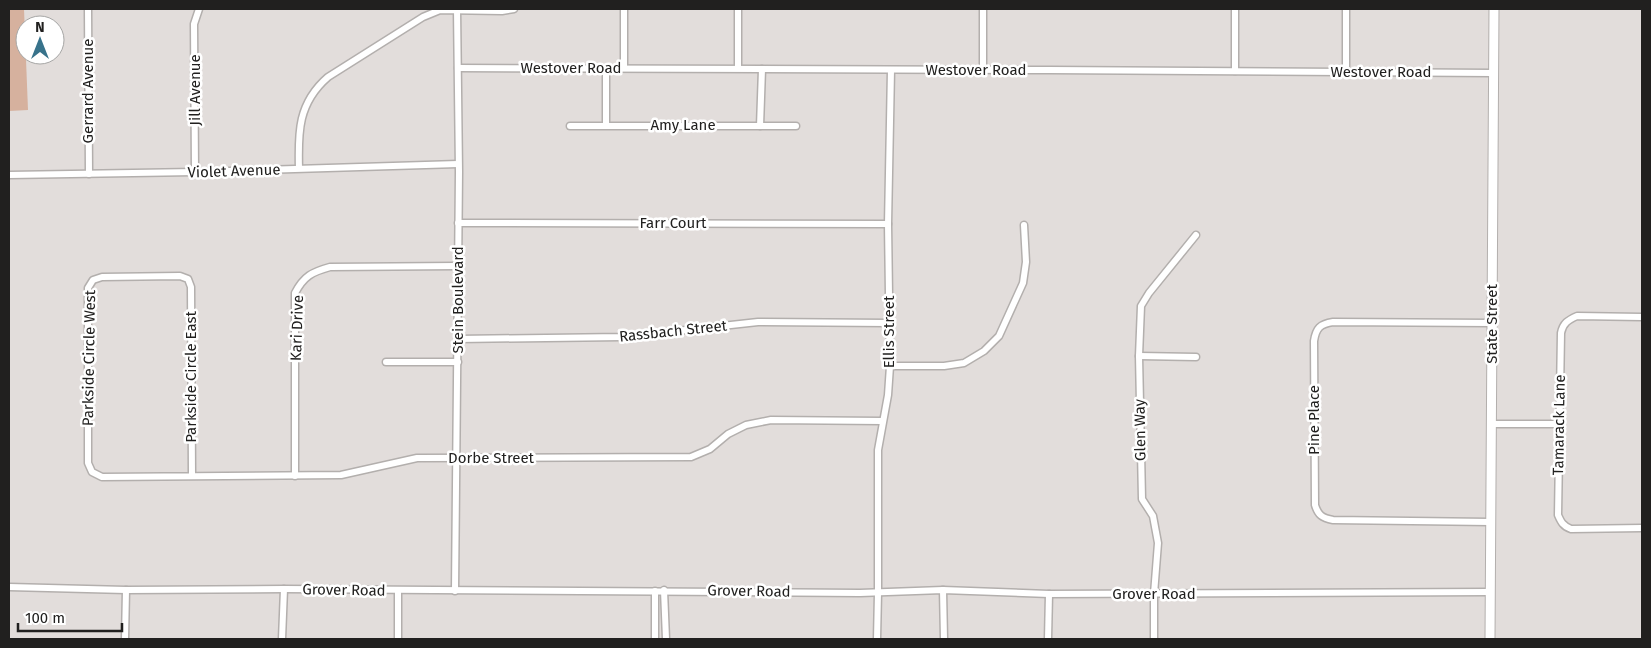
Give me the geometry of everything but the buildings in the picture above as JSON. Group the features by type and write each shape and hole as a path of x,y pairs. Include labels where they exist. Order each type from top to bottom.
{"main road":[{"name":"State Street","path":"1490,639 1494,9"}],"street":[{"name":"Gerrard Avenue","path":"88,9 89,174"},
{"name":"Jill Avenue","path":"195,172 194,24 199,9"},
{"name":"Stein Boulevard","path":"455,591 458,362 457,9"},
{"path":"299,168 298,133 300,123 307,104 319,85 328,77 423,17 440,10 502,11 514,9"},
{"path":"624,9 624,68"},
{"path":"738,9 738,68"},
{"path":"982,70 983,9"},
{"path":"1235,9 1235,71"},
{"path":"1346,9 1346,72"},
{"name":"Westover Road","path":"458,68 1493,73"},
{"path":"606,68 606,124"},
{"path":"760,126 762,69"},
{"name":"Ellis Street","path":"877,639 878,450 888,395 890,366 888,224 892,70"},
{"name":"Amy Lane","path":"570,126 606,124 796,126"},
{"name":"Violet Avenue","path":"9,175 195,172 458,164"},
{"name":"Farr Court","path":"458,223 888,224"},
{"path":"890,366 916,367 964,363 984,351 999,336 1023,283 1026,262 1024,225"},
{"name":"Glen Way","path":"1154,639 1154,594 1158,543 1153,516 1142,499 1139,356 1141,306 1149,293 1196,235"},
{"name":"Kari Drive","path":"295,476 295,294 300,284 307,276 330,267 458,266"},
{"name":"Parkside Circle West","path":"92,472 88,463 88,288 93,280 102,277 180,276 188,279"},
{"name":"Parkside Circle East","path":"188,279 191,287 192,476"},
{"name":"Tamarack Lane","path":"1642,317 1577,316 1562,326 1558,514 1560,522 1565,527 1571,529 1642,528"},
{"name":"Rassbach Street","path":"458,339 622,338 758,322 889,323"},
{"name":"Pine Place","path":"1490,522 1333,520 1323,518 1317,512 1315,505 1314,342 1315,331 1322,324 1333,322 1492,323"},
{"path":"1139,356 1196,356"},
{"path":"386,362 458,362"},
{"name":"Dorbe Street","path":"92,472 102,476 341,475 416,458 691,458 710,449 728,434 746,425 771,420 882,421"},
{"path":"1492,424 1559,424"},
{"name":"Grover Road","path":"9,587 126,590 878,592 943,590 1049,594 1490,592"},
{"path":"282,639 284,589"},
{"path":"126,590 126,639"},
{"path":"398,590 398,639"},
{"path":"655,590 655,639"},
{"path":"664,590 666,639"},
{"path":"943,590 944,639"},
{"path":"1048,639 1049,594"}],"shaded area":[{"path":"9,9 24,9 24,15 15,15 15,65 26,65 28,110 9,111"}]}
